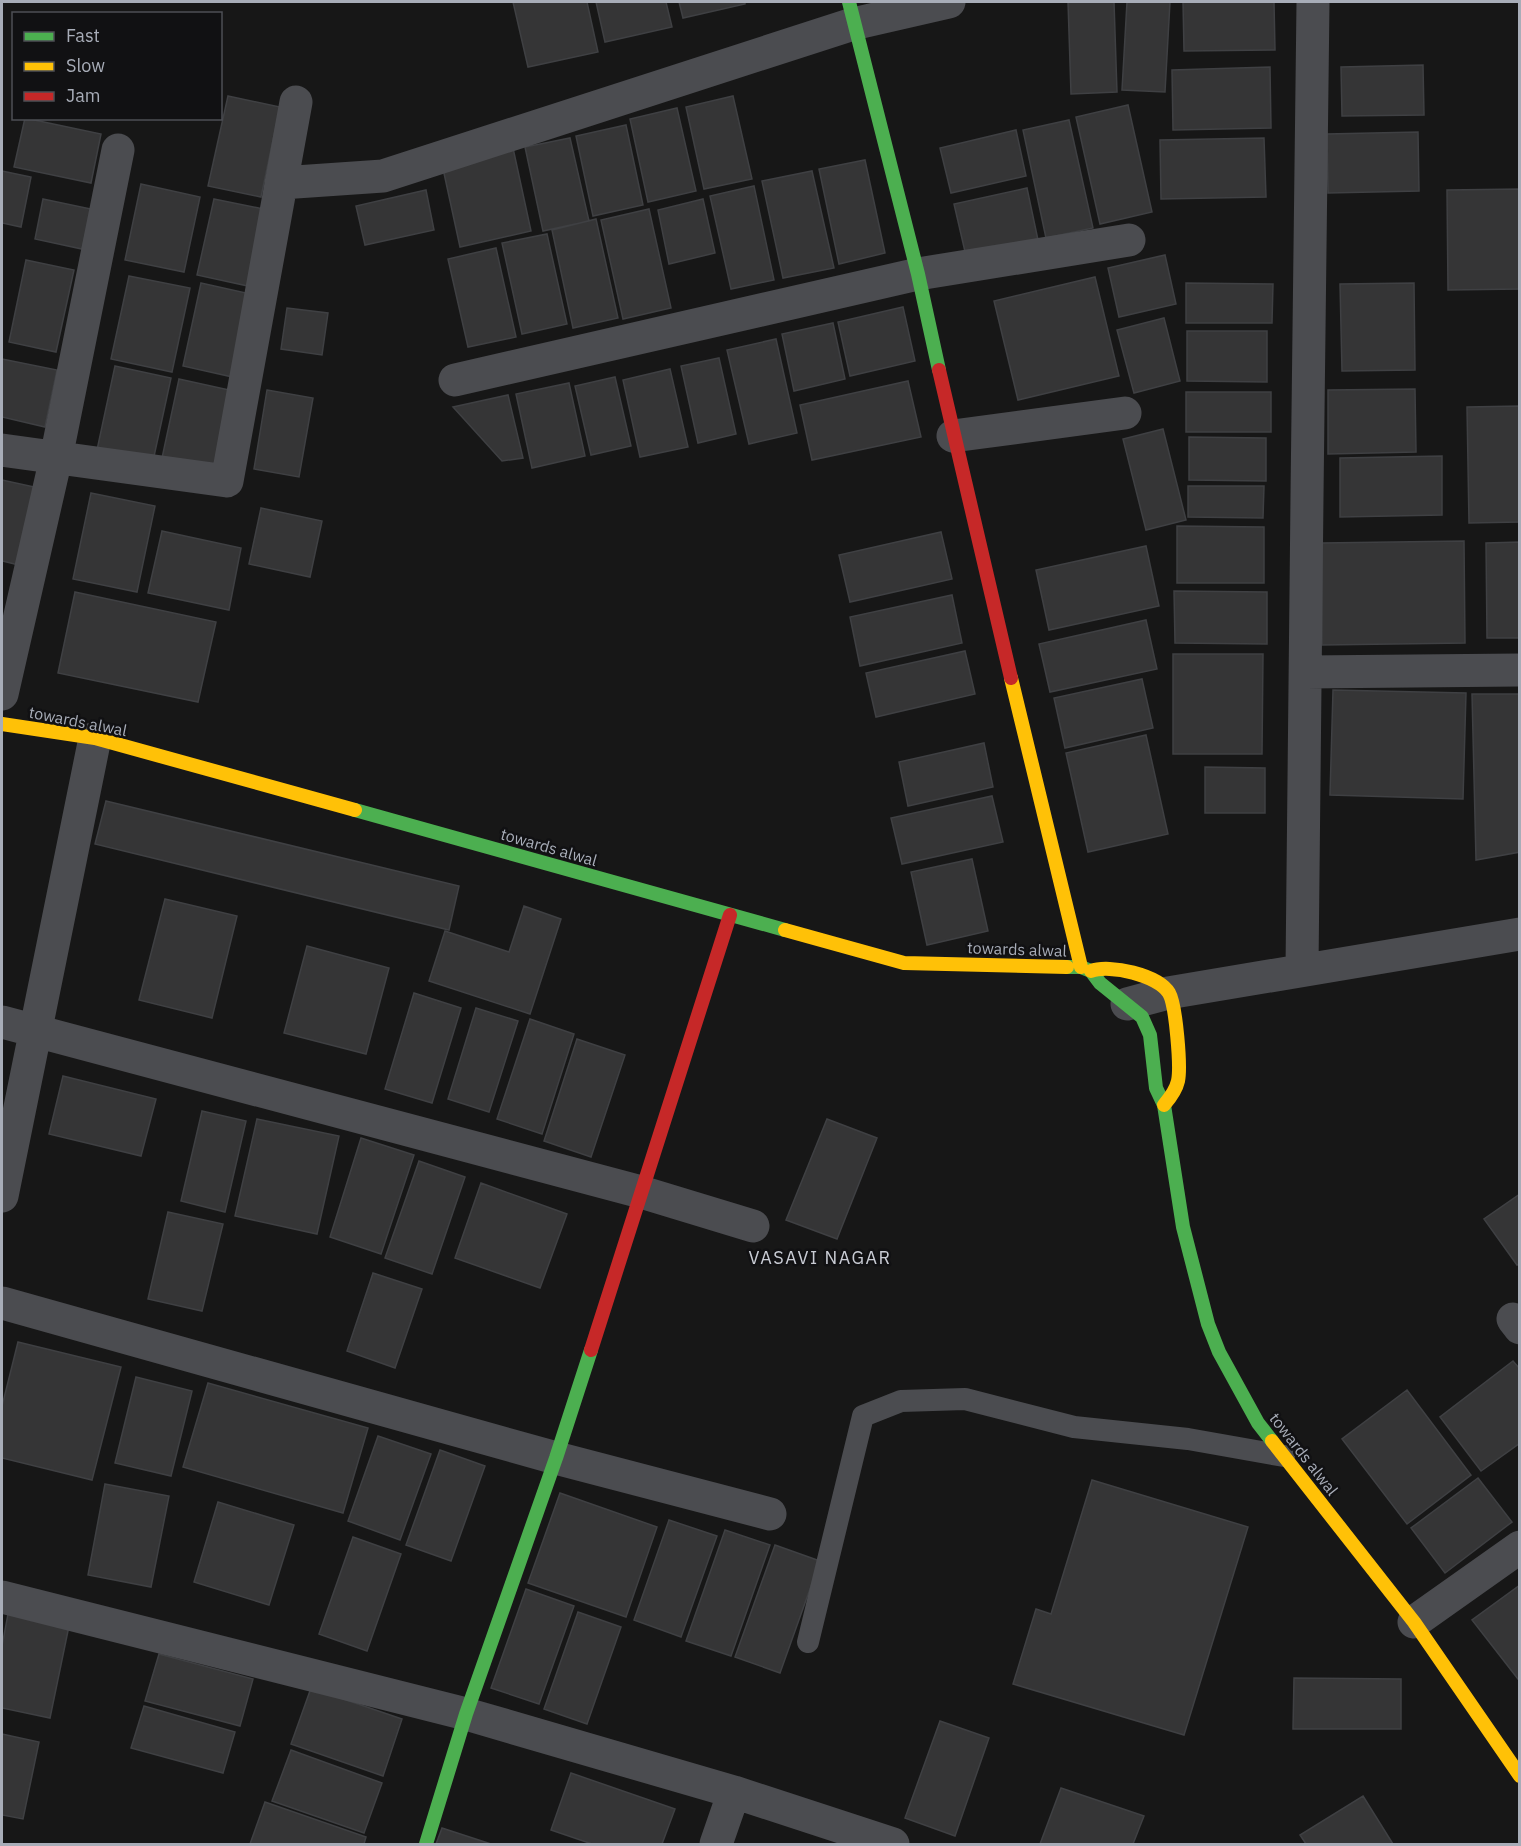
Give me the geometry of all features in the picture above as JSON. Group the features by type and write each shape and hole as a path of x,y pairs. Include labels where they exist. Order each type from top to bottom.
{"main road":[{"path":"851,13 918,274 953,436 1086,969"},
{"name":"towards alwal","path":"2,724 95,738 904,963 1098,968 1130,972 1158,984 1168,993"},
{"path":"426,1845 466,1714 556,1458 730,915"},
{"name":"towards alwal","path":"1086,969 1142,1017 1150,1035 1156,1088 1164,1105 1183,1227 1208,1324 1219,1352 1258,1423 1414,1622 1520,1776"},
{"path":"1164,1105 1175,1092 1179,1077 1174,1008 1168,993"}],"street":[{"path":"281,183 382,176 851,13 948,2"},
{"path":"1302,969 1313,2"},
{"path":"2,450 227,481 296,102"},
{"path":"2,694 56,458 118,150"},
{"path":"455,380 918,274 1129,240"},
{"path":"953,436 1125,413"},
{"path":"1306,672 1520,670"},
{"path":"2,1196 95,738"},
{"path":"1127,1004 1168,993 1302,969 1520,934"},
{"path":"2,1022 641,1192 753,1226"},
{"path":"2,1303 556,1458 770,1514"},
{"path":"1414,1622 1520,1547"},
{"path":"2,1597 466,1714 734,1792 893,1845"},
{"path":"716,1845 734,1792"}],"lane":[{"path":"808,1642 862,1416 901,1401 965,1400 1074,1427 1188,1439 1284,1456"}],"building":[{"path":"513,2 587,2 598,52 528,67"},
{"path":"596,2 666,2 672,27 605,42"},
{"path":"679,2 745,2 745,4 683,18"},
{"path":"1068,2 1114,2 1117,92 1071,94"},
{"path":"1127,2 1170,2 1165,92 1122,90"},
{"path":"1183,2 1274,2 1275,50 1184,51"},
{"path":"1423,65 1424,115 1342,116 1341,67"},
{"path":"1270,67 1271,128 1173,130 1172,70"},
{"path":"228,96 280,107 261,197 208,186"},
{"path":"733,96 752,179 704,189 686,107"},
{"path":"1128,105 1152,212 1100,224 1076,117"},
{"path":"677,108 696,191 648,202 630,119"},
{"path":"25,120 101,134 91,183 14,167"},
{"path":"1069,120 1093,228 1046,238 1023,130"},
{"path":"626,125 643,205 593,216 576,136"},
{"path":"1016,130 1026,176 951,193 940,148"},
{"path":"1418,132 1419,191 1328,193 1327,134"},
{"path":"570,138 589,221 543,231 525,147"},
{"path":"1264,138 1266,197 1161,199 1160,140"},
{"path":"513,148 531,231 460,247 442,164"},
{"path":"865,160 885,253 839,264 819,169"},
{"path":"2,171 31,177 21,227 2,223"},
{"path":"812,171 834,268 783,278 762,181"},
{"path":"141,184 200,197 184,272 125,260"},
{"path":"754,186 774,280 731,289 710,196"},
{"path":"1027,188 1038,240 966,256 954,204"},
{"path":"1520,189 1520,289 1448,290 1447,190"},
{"path":"426,190 434,230 365,245 356,206"},
{"path":"43,199 91,209 82,249 35,239"},
{"path":"214,199 264,209 248,286 197,275"},
{"path":"703,199 715,253 669,264 658,210"},
{"path":"649,209 671,308 623,319 601,220"},
{"path":"596,219 618,318 573,328 552,230"},
{"path":"547,234 567,324 522,334 502,243"},
{"path":"496,248 516,337 468,347 448,259"},
{"path":"1165,255 1176,304 1119,317 1108,268"},
{"path":"26,260 74,270 56,352 9,342"},
{"path":"129,276 190,288 172,372 111,359"},
{"path":"1095,277 1119,376 1018,400 994,301"},
{"path":"201,283 255,295 237,378 183,366"},
{"path":"1186,283 1273,284 1272,323 1186,323"},
{"path":"1414,283 1415,370 1342,371 1340,284"},
{"path":"903,307 915,361 850,376 838,322"},
{"path":"287,308 328,313 322,355 281,349"},
{"path":"1164,318 1180,381 1134,393 1117,330"},
{"path":"833,323 845,379 794,391 782,334"},
{"path":"1187,331 1267,331 1267,382 1187,381"},
{"path":"776,339 797,433 749,444 727,350"},
{"path":"719,358 736,434 698,443 681,366"},
{"path":"2,359 57,370 45,427 2,417"},
{"path":"115,366 171,378 153,461 97,450"},
{"path":"670,369 688,447 640,457 623,380"},
{"path":"615,377 631,446 591,455 575,386"},
{"path":"179,379 234,391 217,470 162,458"},
{"path":"908,381 921,437 812,460 800,405"},
{"path":"569,383 585,456 532,468 516,394"},
{"path":"1415,389 1416,452 1328,454 1328,390"},
{"path":"267,390 313,398 299,477 254,469"},
{"path":"1186,392 1271,392 1271,432 1186,432"},
{"path":"508,395 523,458 502,461 453,407"},
{"path":"1520,406 1520,522 1469,523 1467,407"},
{"path":"1163,429 1186,520 1146,530 1123,439"},
{"path":"1189,437 1266,438 1266,481 1189,480"},
{"path":"1442,456 1442,515 1340,517 1340,458"},
{"path":"2,480 39,488 23,566 2,561"},
{"path":"1188,486 1264,486 1263,518 1188,517"},
{"path":"91,493 155,506 137,592 73,579"},
{"path":"261,508 322,521 310,577 249,564"},
{"path":"1177,526 1264,527 1264,583 1177,583"},
{"path":"162,531 241,548 229,610 148,593"},
{"path":"941,532 952,579 850,602 839,555"},
{"path":"1464,541 1465,643 1322,645 1322,543"},
{"path":"1520,542 1520,638 1487,638 1486,543"},
{"path":"1146,546 1159,606 1049,630 1036,570"},
{"path":"1174,591 1267,592 1267,644 1175,643"},
{"path":"75,592 216,622 198,702 58,673"},
{"path":"952,595 962,643 860,666 850,617"},
{"path":"1146,620 1157,669 1050,692 1039,644"},
{"path":"965,651 975,694 876,717 866,673"},
{"path":"1173,654 1263,654 1262,754 1173,754"},
{"path":"1142,679 1153,728 1065,748 1054,698"},
{"path":"1333,690 1466,693 1463,799 1330,795"},
{"path":"1472,694 1520,694 1520,852 1476,860"},
{"path":"1146,735 1168,834 1088,852 1066,753"},
{"path":"984,743 993,787 908,806 899,762"},
{"path":"1205,767 1265,768 1265,813 1205,813"},
{"path":"992,796 1003,842 902,864 891,818"},
{"path":"106,801 459,886 449,930 95,844"},
{"path":"972,859 988,931 927,945 911,872"},
{"path":"165,899 237,916 212,1018 139,1000"},
{"path":"524,906 561,919 530,1014 429,981 445,931 509,952"},
{"path":"307,946 389,968 366,1054 284,1033"},
{"path":"414,993 461,1008 432,1103 385,1089"},
{"path":"476,1008 518,1021 489,1112 448,1099"},
{"path":"530,1019 574,1034 542,1134 497,1119"},
{"path":"577,1039 625,1055 591,1157 544,1141"},
{"path":"63,1076 156,1099 141,1156 49,1134"},
{"path":"202,1111 246,1121 225,1212 181,1201"},
{"path":"257,1119 339,1136 317,1234 235,1216"},
{"path":"827,1119 877,1138 837,1239 786,1220"},
{"path":"361,1138 414,1155 381,1254 330,1237"},
{"path":"419,1161 465,1177 432,1274 385,1258"},
{"path":"481,1183 567,1214 540,1288 455,1258"},
{"path":"1520,1194 1520,1264 1517,1265 1484,1219"},
{"path":"168,1212 223,1224 202,1311 148,1299"},
{"path":"373,1273 422,1289 395,1368 347,1351"},
{"path":"18,1342 121,1367 92,1480 2,1458 2,1406"},
{"path":"1513,1361 1520,1369 1520,1443 1481,1471 1440,1417"},
{"path":"136,1377 192,1391 171,1476 115,1463"},
{"path":"208,1383 368,1428 343,1513 183,1467"},
{"path":"1407,1390 1471,1475 1407,1524 1342,1439"},
{"path":"378,1436 431,1454 400,1540 348,1521"},
{"path":"440,1450 485,1466 451,1561 406,1545"},
{"path":"1478,1478 1512,1522 1445,1573 1411,1528"},
{"path":"1092,1480 1248,1527 1184,1735 1013,1684 1036,1609 1051,1614"},
{"path":"105,1484 169,1496 151,1587 88,1575"},
{"path":"560,1493 657,1527 626,1617 528,1583"},
{"path":"218,1502 294,1525 269,1605 194,1582"},
{"path":"669,1520 717,1536 681,1637 634,1620"},
{"path":"725,1530 770,1545 731,1656 686,1641"},
{"path":"353,1537 401,1554 367,1651 319,1634"},
{"path":"775,1545 820,1561 780,1673 735,1657"},
{"path":"1520,1585 1520,1678 1518,1679 1472,1620"},
{"path":"526,1589 574,1606 539,1704 491,1688"},
{"path":"578,1612 621,1627 587,1724 544,1709"},
{"path":"8,1614 69,1626 50,1718 2,1708 2,1646"},
{"path":"159,1654 253,1679 240,1726 145,1701"},
{"path":"1294,1678 1401,1679 1401,1729 1293,1729"},
{"path":"311,1688 402,1719 383,1776 291,1744"},
{"path":"144,1706 235,1732 223,1773 131,1748"},
{"path":"940,1721 989,1738 955,1836 905,1818"},
{"path":"2,1734 39,1742 23,1819 2,1815"},
{"path":"291,1750 382,1783 364,1833 272,1801"},
{"path":"571,1773 675,1809 662,1844 592,1844 551,1830"},
{"path":"1061,1788 1144,1816 1133,1844 1040,1844"},
{"path":"1363,1796 1393,1844 1306,1844 1300,1835"},
{"path":"265,1802 366,1837 364,1844 250,1844"},
{"path":"442,1828 491,1844 436,1844"}],"traffic: fast":[{"path":"849,2 918,274 939,370"},
{"path":"355,810 785,930"},
{"path":"1067,967 1081,967 1091,971 1100,983 1142,1017 1150,1035 1156,1088 1164,1105 1183,1227 1208,1324 1219,1352 1258,1423 1272,1441"},
{"path":"426,1844 466,1714 556,1458 591,1350"}],"traffic: slow":[{"path":"1011,678 1081,967"},
{"path":"2,724 95,738 355,810"},
{"path":"785,930 904,963 1067,967"},
{"path":"1091,971 1121,970 1144,976 1155,981 1169,993 1176,1022 1179,1074 1176,1088 1164,1105"},
{"path":"1272,1441 1414,1622 1520,1776"}],"traffic: jam":[{"path":"939,370 1011,678"},
{"path":"591,1350 730,915"}],"district":[{"name":"VASAVI NAGAR","path":"820,1258"}]}
